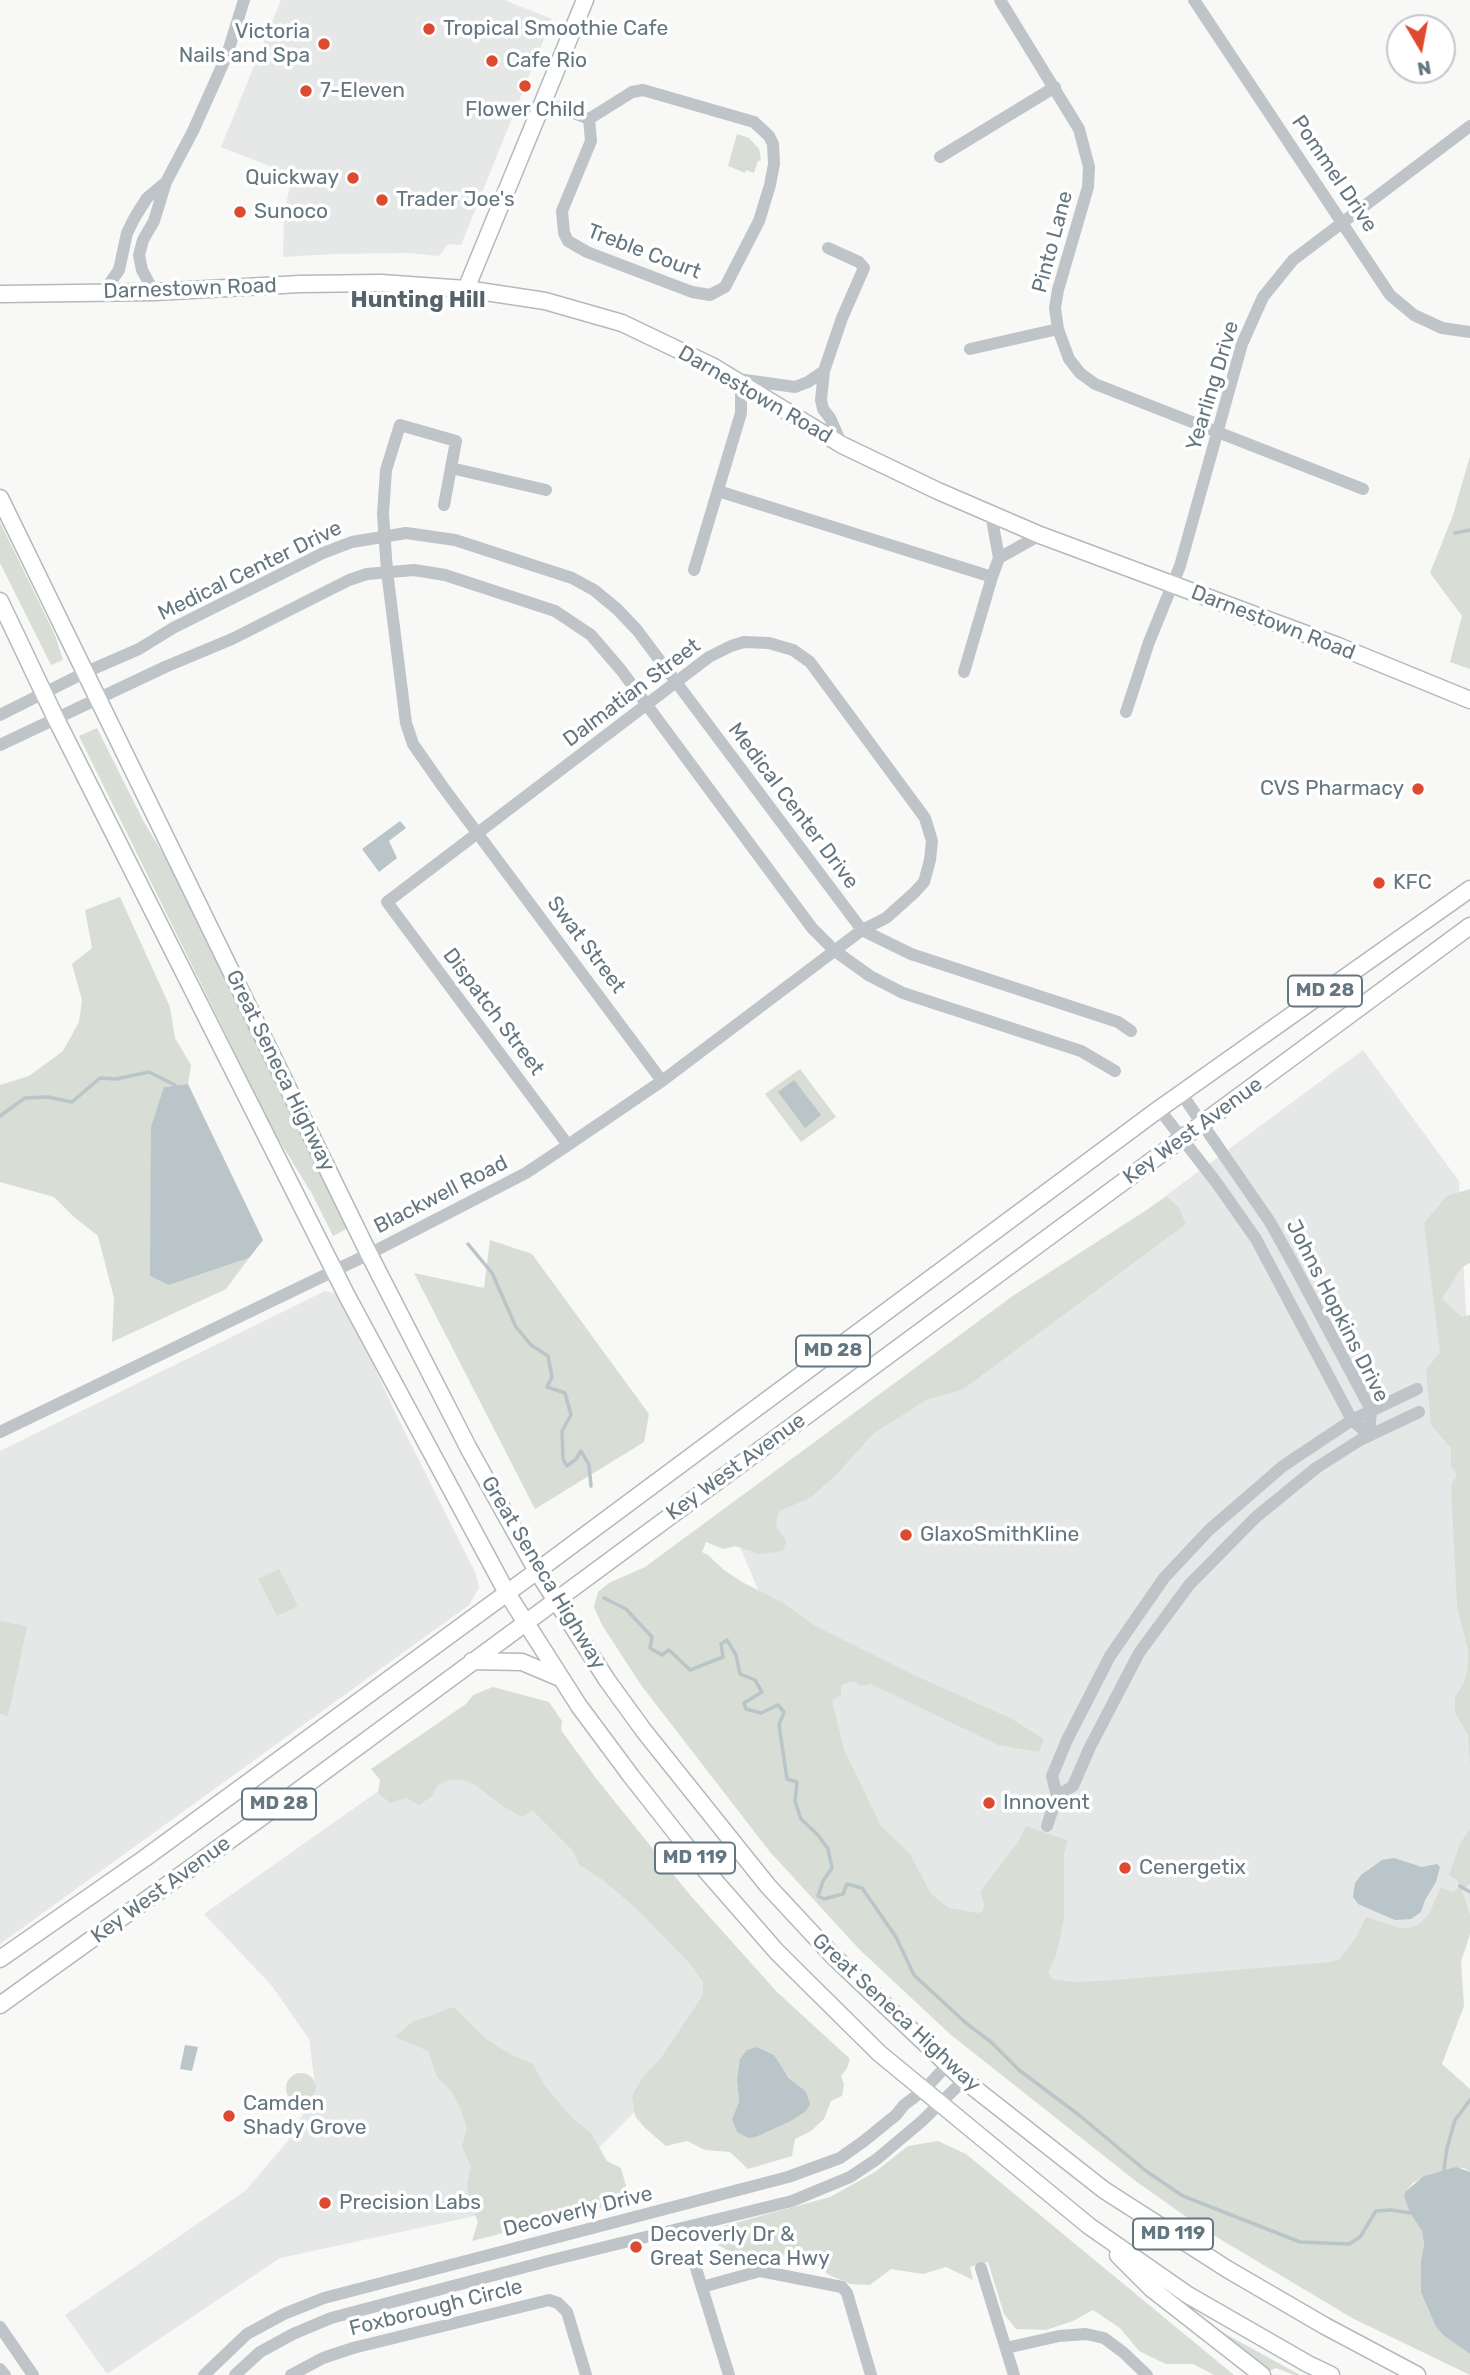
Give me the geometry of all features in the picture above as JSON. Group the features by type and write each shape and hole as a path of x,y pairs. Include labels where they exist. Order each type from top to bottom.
{"main road":[{"path":"466,289 585,0"},
{"name":"Darnestown Road","path":"0,294 154,292 381,283 466,289 545,301 622,323 714,367 842,445 990,514 1338,646 1470,700"},
{"name":"Great Seneca Highway","path":"0,498 369,1254 469,1449 537,1572 607,1680 644,1731 768,1886 834,1957 964,2080 1104,2190 1281,2301 1417,2375"},
{"name":"Great Seneca Highway","path":"0,601 56,719 333,1270 507,1593 560,1678 631,1776 701,1865 777,1952 879,2053 1089,2226 1188,2295 1331,2375"},
{"name":"Key West Avenue","path":"0,1959 145,1858 537,1572 1158,1109 1470,889"},
{"name":"Key West Avenue","path":"0,2005 291,1796 1470,926"},
{"path":"472,1661 522,1662 560,1678"},
{"path":"1089,2226 1152,2289 1262,2375"}],"street":[{"path":"154,292 142,270 139,255 154,221 166,182 193,131 227,55 244,0"},
{"name":"Pinto Lane","path":"1000,0 1080,129 1089,167 1088,187 1055,308 1058,330 1069,359 1080,373 1094,384 1363,489"},
{"name":"Pommel Drive","path":"1194,0 1390,295 1414,316 1442,328 1470,332"},
{"path":"940,157 1055,87"},
{"name":"Treble Court","path":"643,90 754,122 769,136 773,144 774,164 760,221 732,276 719,292 710,295 692,292 587,252 568,241 562,226 562,211 591,141 589,119 632,92 643,90"},
{"path":"544,102 589,119"},
{"name":"Yearling Drive","path":"1126,712 1149,642 1180,566 1242,344 1262,297 1293,260 1470,126"},
{"path":"103,292 119,270 127,233 135,217 147,198 166,182"},
{"path":"828,248 859,262 864,268 842,318 824,371 821,400 823,409 842,445"},
{"path":"970,349 1058,330"},
{"path":"694,570 741,413 737,381 795,387 824,371"},
{"name":"Swat Street","path":"451,468 456,441 400,425 386,470 382,503 387,571 406,723 413,744 662,1080"},
{"path":"444,505 451,468 546,490"},
{"path":"718,491 992,577"},
{"path":"964,672 999,558 990,514"},
{"name":"Medical Center Drive","path":"0,715 352,542 406,533 439,536 572,578 594,590 617,609 637,630 862,930"},
{"path":"999,558 1040,535"},
{"path":"0,745 165,667 232,639 349,580 387,571 414,570 445,575 555,611 591,635 647,705 812,928 835,951 870,976 903,993 1082,1051 1115,1071"},
{"name":"Dalmatian Street","path":"387,901 709,657 744,642 769,643 793,650 810,662 925,818 932,841 924,882 886,918 862,930"},
{"name":"Dispatch Street","path":"387,901 568,1145"},
{"path":"862,930 911,954 1118,1022 1131,1031"},
{"name":"Blackwell Road","path":"0,1432 369,1254 526,1173 662,1080 862,930"},
{"name":"Johns Hopkins Drive","path":"1181,1093 1270,1222 1371,1410 1369,1435"},
{"name":"Johns Hopkins Drive","path":"1158,1109 1256,1239 1352,1420 1369,1435"},
{"path":"1058,1796 1052,1776 1067,1741 1110,1656 1150,1595 1209,1530 1283,1466 1352,1420 1417,1389"},
{"path":"1047,1826 1058,1796 1073,1786 1090,1747 1139,1653 1189,1585 1256,1517 1317,1468 1369,1435 1419,1412"},
{"name":"Decoverly Drive","path":"204,2375 247,2334 284,2314 324,2298 788,2177 839,2158 864,2141 924,2090 948,2064"},
{"name":"Decoverly Drive","path":"235,2375 260,2352 331,2318 792,2201 859,2171 910,2132 964,2080"},
{"path":"695,2265 729,2375"},
{"path":"981,2268 1014,2375"},
{"path":"702,2287 761,2271 842,2287 847,2293 871,2375"},
{"name":"Foxborough Circle","path":"291,2375 323,2358 353,2347 549,2300 558,2303 567,2312 586,2375"},
{"path":"0,2327 33,2375"},
{"path":"1006,2348 1059,2336 1086,2334 1104,2338 1147,2375"},
{"path":"0,2369 5,2375"}],"shaded area":[{"path":"281,0 504,0 552,19 461,245 448,244 437,256 407,253 283,257 284,215 292,175 221,147"},
{"path":"737,134 749,138 759,149 761,160 758,161 754,173 746,170 745,173 728,166"},
{"path":"1470,456 1470,669 1450,662 1462,616 1430,573 1453,515"},
{"path":"0,522 55,635 63,660 51,665 0,563"},
{"path":"97,728 144,822 180,882 350,1227 333,1236 312,1194 274,1132 79,736"},
{"path":"400,821 406,828 389,841 397,858 379,872 362,849"},
{"path":"120,897 170,1007 175,1038 191,1065 188,1084 164,1087 169,1285 249,1258 226,1289 112,1342 114,1298 98,1236 54,1197 0,1182 0,1085 29,1076 63,1051 79,1022 82,1000 72,964 92,948 85,910"},
{"path":"1363,1050 1459,1181 1470,1386 1470,1936 1450,1993 1043,2025 906,1937 728,1519"},
{"path":"800,1069 836,1117 801,1142 765,1094"},
{"path":"794,1080 821,1115 805,1128 778,1092"},
{"path":"188,1084 263,1240 249,1258 169,1285 150,1276 151,1127 164,1087"},
{"path":"1470,1189 1470,1263 1462,1267 1442,1299 1462,1317 1470,1315 1470,1766 1468,1735 1455,1712 1455,1698 1468,1668 1468,1649 1457,1607 1451,1485 1457,1475 1451,1466 1451,1448 1431,1425 1426,1370 1440,1352 1424,1223 1447,1196"},
{"path":"1167,1197 1179,1208 1186,1224 962,1390 926,1400 873,1434 835,1476 810,1498 779,1511 776,1526 786,1541 783,1551 759,1554 736,1546 723,1549 706,1542 702,1552 742,1582 783,1603 817,1627 918,1677 1010,1718 1044,1739 1039,1752 998,1745 871,1684 861,1686 854,1681 841,1685 841,1695 832,1700 844,1750 881,1826 910,1854 931,1894 949,1908 978,1913 983,1911 980,1892 1018,1842 1026,1826 1067,1840 1064,1854 1064,1918 1056,1956 1048,1972 1052,1979 1073,1982 1101,1981 1340,1959 1355,1939 1366,1917 1399,1928 1409,1928 1419,1924 1429,1914 1441,1887 1453,1892 1458,1888 1458,1881 1449,1875 1461,1842 1470,1829 1470,1883 1462,1890 1470,1916 1470,1933 1461,1961 1464,2006 1442,2064 1470,2089 1470,2172 1464,2168 1430,2174 1413,2183 1406,2191 1410,2213 1422,2231 1422,2292 1436,2327 1470,2354 1470,2375 1352,2318 1205,2230 1137,2182 951,2035 860,1950 770,1852 641,1685 602,1625 594,1607 598,1592 609,1583 645,1567 1014,1295"},
{"path":"490,1240 532,1254 649,1414 644,1442 535,1509 414,1273 484,1288"},
{"path":"325,1291 342,1297 396,1414 476,1574 479,1588 469,1605 0,1944 0,1451"},
{"path":"279,1569 298,1606 277,1616 258,1579"},
{"path":"0,1621 27,1626 8,1716 0,1714"},
{"path":"493,1687 549,1702 562,1721 561,1730 595,1777 690,1895 777,1992 850,2059 841,2076 844,2085 842,2096 831,2101 824,2119 811,2131 795,2139 792,2156 748,2169 730,2152 705,2150 687,2141 666,2146 635,2116 632,2096 642,2078 661,2058 703,1995 703,1982 692,1966 639,1911 603,1880 580,1865 572,1850 532,1810 522,1817 477,1786 463,1780 449,1780 438,1785 431,1797 419,1805 406,1798 390,1803 378,1793 380,1780 371,1769 466,1704 473,1695","holes":["757,2047 774,2055 783,2071 794,2082 789,2122 756,2137 732,2119 739,2102 737,2080"]},
{"path":"492,1711 746,2002 545,2201 280,2258 107,2374 65,2315 245,2191 287,2142 316,2092 309,2039 272,1986 204,1914"},
{"path":"1394,1858 1422,1867 1437,1864 1440,1867 1436,1882 1421,1912 1411,1919 1395,1920 1358,1904 1353,1897 1355,1883 1361,1875 1382,1860"},
{"path":"454,2007 485,2038 510,2054 533,2064 545,2086 571,2117 591,2133 607,2161 621,2168 626,2186 618,2201 472,2241 478,2222 469,2200 467,2185 471,2166 462,2147 467,2128 460,2108 452,2092 437,2077 428,2051 395,2037 412,2022"},
{"path":"185,2045 198,2047 192,2071 180,2069"},
{"path":"757,2047 774,2055 788,2077 806,2092 810,2104 806,2111 789,2122 749,2138 737,2132 732,2119 739,2102 737,2080 740,2059 747,2050"},
{"path":"301,2073 312,2077 316,2088 312,2099 301,2103 290,2099 286,2088 290,2077"},
{"path":"938,2141 966,2154 1234,2375 1214,2375 1193,2364 1166,2364 1139,2351 1120,2328 1093,2310 1073,2321 1046,2330 1016,2329 1004,2314 988,2262 970,2267 973,2280 946,2267 923,2274 891,2269 870,2285 851,2284 831,2276 797,2253 769,2258 738,2256 718,2245 724,2226 830,2197 875,2172 908,2146"},
{"path":"1456,2167 1470,2172 1470,2354 1436,2327 1421,2292 1424,2245 1422,2231 1410,2213 1404,2196 1406,2191 1424,2176"},
{"path":"1220,2332 1300,2375 1276,2368 1265,2373"}],"waterway":[{"path":"1455,533 1470,530"},
{"path":"0,1116 25,1098 48,1097 72,1102 100,1078 116,1079 149,1072 175,1085"},
{"path":"468,1244 492,1273 516,1327 531,1345 548,1356 552,1377 547,1387 565,1393 571,1415 562,1431 563,1459 567,1466 581,1451 589,1465 591,1486"},
{"path":"604,1598 626,1609 652,1637 650,1648 662,1655 669,1650 690,1670 723,1657 721,1644 727,1640 736,1655 740,1674 755,1680 762,1692 744,1703 746,1709 761,1713 778,1705 784,1712 779,1725 787,1779 797,1782 795,1801 801,1819 828,1849 832,1868 823,1881 818,1896 824,1899 843,1894 847,1884 862,1888 896,1937 914,1975 1019,2070 1079,2115 1146,2171 1183,2196 1300,2242 1349,2244 1360,2237 1376,2211 1410,2213"},
{"path":"1460,1886 1470,1892"},
{"path":"1444,2169 1455,2120 1470,2100"}],"place":[{"name":"Tropical Smoothie Cafe","path":"429,29"},
{"name":"Victoria Nails and Spa","path":"324,44"},
{"name":"Cafe Rio","path":"492,61"},
{"name":"Flower Child","path":"525,86"},
{"name":"7-Eleven","path":"306,91"},
{"name":"Quickway","path":"353,178"},
{"name":"Trader Joe's","path":"382,200"},
{"name":"Sunoco","path":"240,212"},
{"name":"CVS Pharmacy","path":"1418,789"},
{"name":"KFC","path":"1379,883"},
{"name":"GlaxoSmithKline","path":"906,1535"},
{"name":"Innovent","path":"989,1803"},
{"name":"Cenergetix","path":"1125,1868"},
{"name":"Camden Shady Grove","path":"229,2116"},
{"name":"Precision Labs","path":"325,2203"},
{"name":"Decoverly Dr & Great Seneca Hwy","path":"636,2247"}],"district":[{"name":"Hunting Hill","path":"418,300"}]}
